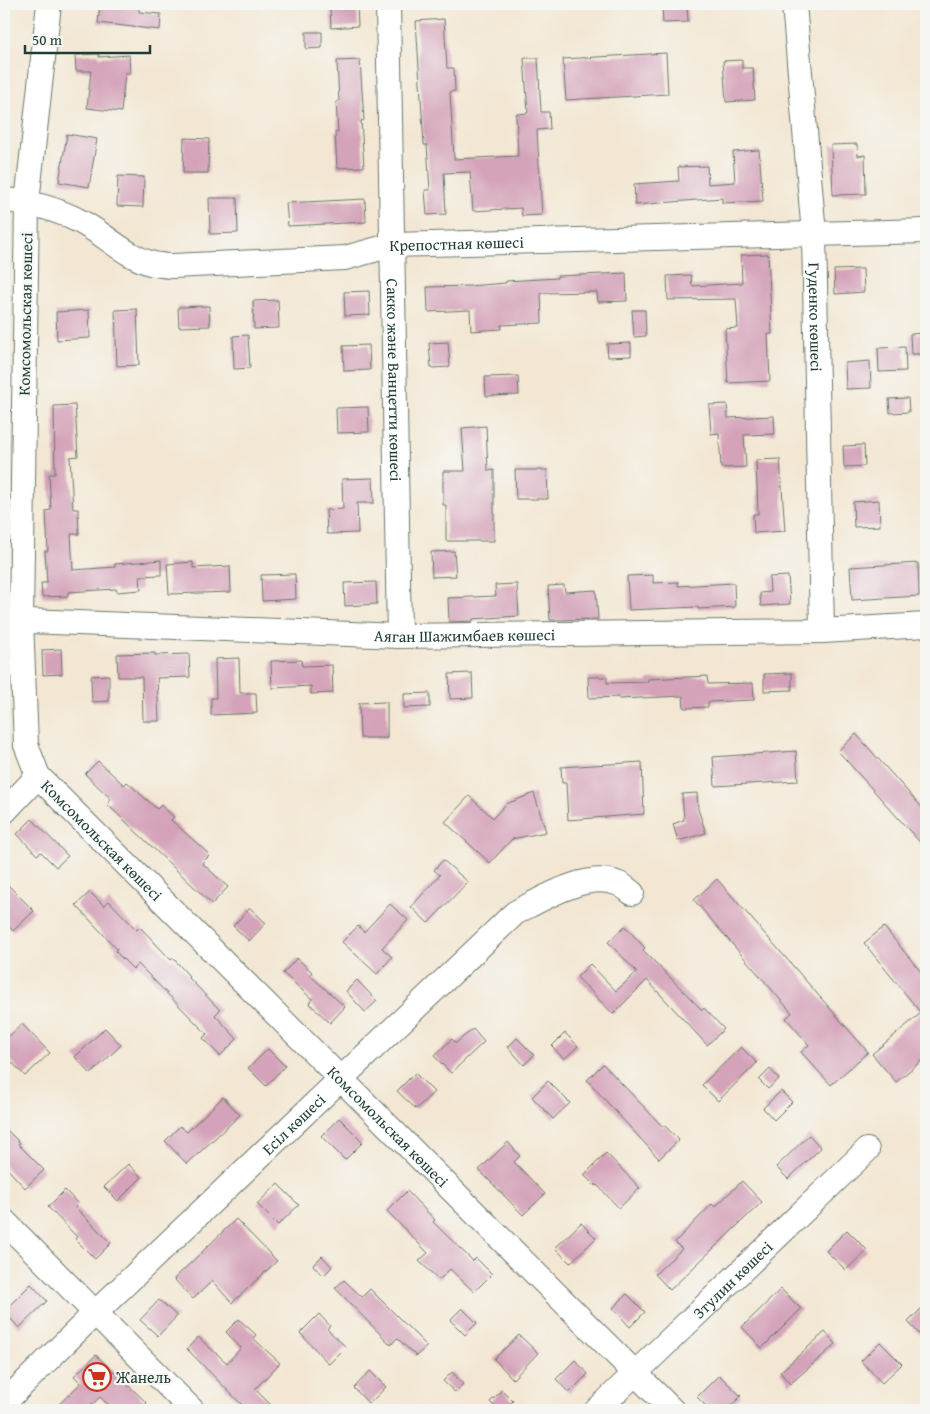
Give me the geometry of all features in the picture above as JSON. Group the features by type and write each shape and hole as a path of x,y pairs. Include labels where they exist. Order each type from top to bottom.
{"street":[{"name":"Комсомольская көшесі","path":"49,4 15,201 12,620 26,745 38,776 672,1410"},
{"name":"Сакко және Ванцетти көшесі","path":"388,4 399,636"},
{"name":"Гуденко көшесі","path":"794,4 814,234 822,631"},
{"name":"Крепостная көшесі","path":"15,201 54,209 81,222 133,255 153,264 174,266 346,258 392,245 926,231"},
{"name":"Аяган Шажимбаев көшесі","path":"12,620 399,636 822,631 926,625"},
{"path":"4,812 38,776"},
{"name":"Есіл көшесі","path":"4,1403 95,1313 515,913 563,888 591,882 600,881 618,884 632,893"},
{"name":"Зтулин көшесі","path":"598,1410 867,1150"},
{"path":"4,1221 192,1410"}],"building":[{"path":"100,4 139,4 139,12 161,14 160,30 98,23"},
{"path":"662,4 687,4 688,22 663,23"},
{"path":"357,5 358,26 331,28 330,6"},
{"path":"444,19 447,68 454,68 455,91 450,92 454,159 518,156 516,114 528,113 524,58 538,58 541,112 549,112 550,129 537,130 542,215 522,216 521,208 473,211 470,172 444,173 446,214 427,215 425,190 430,190 427,145 424,145 416,21"},
{"path":"306,32 322,32 322,48 306,49"},
{"path":"666,53 668,94 566,100 563,59"},
{"path":"99,54 99,57 129,55 130,73 125,73 121,112 87,108 91,71 76,71 75,55"},
{"path":"360,60 364,120 361,121 364,167 337,168 335,132 338,132 336,102 339,101 337,61"},
{"path":"742,60 742,68 753,68 755,100 726,102 723,61"},
{"path":"67,134 97,139 89,187 59,182"},
{"path":"184,138 209,139 208,173 183,173"},
{"path":"857,144 858,156 865,155 866,194 833,195 831,145"},
{"path":"759,150 763,201 722,203 722,198 635,205 634,184 679,181 678,167 707,166 708,184 735,182 733,152"},
{"path":"118,176 144,177 143,207 117,206"},
{"path":"209,198 237,198 238,233 210,234"},
{"path":"365,199 366,222 288,226 286,203"},
{"path":"768,254 772,334 768,334 770,381 728,383 725,329 738,328 736,299 668,300 667,276 691,275 692,286 742,283 741,255"},
{"path":"863,269 864,292 835,294 834,270"},
{"path":"626,273 627,301 598,302 597,292 541,293 542,323 501,325 502,329 471,331 470,310 428,312 427,287 469,286 506,283 506,281 557,278 557,276"},
{"path":"369,291 370,315 345,316 344,292"},
{"path":"278,300 279,328 254,329 253,301"},
{"path":"209,306 210,326 179,327 178,307"},
{"path":"137,309 139,365 117,366 115,310"},
{"path":"89,310 90,338 57,340 56,312"},
{"path":"632,310 645,310 646,336 634,337"},
{"path":"926,333 926,354 911,354 910,334"},
{"path":"248,335 250,368 234,369 233,336"},
{"path":"448,342 450,367 431,368 429,343"},
{"path":"631,343 631,356 608,357 607,344"},
{"path":"369,345 370,370 344,371 343,346"},
{"path":"905,347 906,371 879,372 878,348"},
{"path":"870,361 871,388 846,389 845,363"},
{"path":"518,376 519,395 486,396 485,377"},
{"path":"908,398 909,412 890,413 889,399"},
{"path":"727,404 728,418 774,416 775,434 744,435 746,467 721,468 719,433 711,434 709,405"},
{"path":"75,405 78,456 70,457 73,509 78,509 79,534 71,534 73,570 115,567 115,564 161,560 161,575 140,576 141,590 117,592 116,589 68,592 68,596 42,597 41,583 47,583 45,551 48,551 46,511 51,510 49,474 55,474 54,406"},
{"path":"368,407 369,432 337,433 336,408"},
{"path":"486,426 488,471 494,470 494,541 446,541 446,505 443,505 443,471 465,471 462,428"},
{"path":"864,445 865,466 844,467 843,446"},
{"path":"780,459 785,531 754,533 753,514 758,514 756,460"},
{"path":"515,470 547,470 548,499 516,499"},
{"path":"373,478 374,503 357,503 358,533 327,534 326,510 343,509 342,479"},
{"path":"879,500 880,526 854,527 853,502"},
{"path":"454,551 456,576 432,577 431,552"},
{"path":"193,562 193,568 230,566 231,592 169,594 167,564"},
{"path":"918,563 919,596 852,600 850,567"},
{"path":"295,574 296,599 262,601 261,575"},
{"path":"653,575 653,583 678,582 678,586 734,583 735,607 629,610 627,576"},
{"path":"788,576 790,604 761,606 760,593 770,592 769,577"},
{"path":"376,582 377,604 345,606 344,583"},
{"path":"517,584 519,616 449,622 448,598 496,596 495,585"},
{"path":"564,585 565,592 596,590 598,619 550,620 548,586"},
{"path":"61,649 62,674 43,675 42,650"},
{"path":"155,653 155,655 189,654 190,677 157,678 159,721 143,721 142,677 118,677 117,654"},
{"path":"239,658 240,693 256,693 257,713 211,715 211,698 216,698 215,659"},
{"path":"301,660 302,666 332,665 333,693 311,694 311,686 272,688 271,661"},
{"path":"472,673 473,698 450,699 449,674"},
{"path":"792,673 792,690 764,691 764,674"},
{"path":"109,675 109,701 92,702 91,676"},
{"path":"707,676 708,684 753,683 754,700 708,702 708,707 684,708 683,696 619,699 619,697 589,698 588,677 607,677 607,683 648,682 648,679"},
{"path":"430,693 430,707 404,708 404,694"},
{"path":"387,702 387,738 360,738 359,703"},
{"path":"856,734 926,812 926,849 838,751"},
{"path":"796,751 798,781 715,786 713,757"},
{"path":"98,761 124,785 127,782 157,809 161,805 174,817 171,820 210,855 202,863 228,887 212,904 107,804 111,799 85,774"},
{"path":"642,762 644,814 568,820 566,783 562,783 561,767"},
{"path":"534,793 546,832 512,839 490,863 445,822 469,796 493,818 506,804"},
{"path":"697,793 698,809 706,833 678,841 673,824 684,820 682,794"},
{"path":"32,819 68,856 56,867 41,852 37,855 17,834"},
{"path":"443,860 468,882 428,923 411,907 440,875 434,870"},
{"path":"717,879 868,1052 831,1085 801,1052 809,1045 786,1018 792,1013 694,900"},
{"path":"4,881 34,911 13,931 4,921"},
{"path":"90,892 104,906 109,901 137,930 140,927 171,960 173,958 188,977 220,1010 215,1015 237,1039 220,1056 203,1038 207,1034 138,964 133,969 76,905"},
{"path":"390,904 408,920 382,948 392,957 377,974 342,942 358,926 364,932"},
{"path":"250,908 266,923 249,941 233,926"},
{"path":"625,926 645,948 643,950 702,1010 704,1008 724,1029 707,1045 647,980 613,1014 577,977 590,964 616,991 637,972 608,942"},
{"path":"884,927 926,978 926,1057 896,1082 872,1054 921,1013 864,943"},
{"path":"297,958 312,972 310,975 345,1007 330,1023 309,1003 312,999 283,973"},
{"path":"357,980 377,1001 365,1012 346,991"},
{"path":"22,1024 50,1053 25,1076 4,1054 4,1041"},
{"path":"105,1028 121,1045 91,1074 75,1057"},
{"path":"473,1029 484,1042 451,1073 434,1056 452,1039 456,1043"},
{"path":"565,1033 578,1046 564,1059 552,1046"},
{"path":"517,1038 534,1055 524,1065 508,1047"},
{"path":"741,1047 757,1063 718,1101 702,1085"},
{"path":"268,1049 285,1066 266,1086 248,1068"},
{"path":"603,1064 663,1127 664,1125 679,1140 659,1159 587,1080"},
{"path":"770,1069 779,1079 768,1089 759,1080"},
{"path":"415,1073 434,1092 416,1109 397,1091"},
{"path":"548,1081 570,1103 553,1119 532,1097"},
{"path":"781,1091 792,1102 774,1120 763,1108"},
{"path":"223,1097 240,1115 187,1164 165,1141 180,1126 187,1132"},
{"path":"339,1118 363,1142 345,1160 321,1136"},
{"path":"4,1127 44,1170 25,1188 4,1165"},
{"path":"809,1135 821,1148 788,1179 776,1167"},
{"path":"508,1142 520,1156 514,1162 545,1194 523,1215 479,1170"},
{"path":"606,1153 640,1188 619,1208 596,1184 595,1186 584,1175"},
{"path":"128,1164 142,1177 118,1201 104,1187"},
{"path":"742,1181 762,1202 670,1290 655,1274 682,1249 675,1242 712,1204 715,1207"},
{"path":"278,1184 299,1205 278,1225 257,1204"},
{"path":"65,1190 78,1204 75,1207 111,1243 95,1259 48,1207"},
{"path":"407,1191 435,1220 433,1222 473,1261 476,1258 492,1274 474,1292 450,1269 439,1280 419,1261 428,1253 387,1211"},
{"path":"236,1219 277,1261 232,1303 212,1281 193,1299 174,1279"},
{"path":"581,1223 596,1238 570,1263 555,1248"},
{"path":"847,1230 867,1250 846,1270 826,1251"},
{"path":"322,1256 332,1267 323,1276 313,1265"},
{"path":"344,1280 362,1297 370,1289 427,1346 416,1356 397,1338 391,1345 335,1288"},
{"path":"31,1284 47,1301 19,1328 4,1311"},
{"path":"781,1289 801,1309 762,1348 742,1327"},
{"path":"627,1294 645,1312 630,1327 613,1308"},
{"path":"159,1300 177,1316 158,1336 140,1320"},
{"path":"926,1304 926,1341 908,1322"},
{"path":"462,1308 477,1323 465,1335 450,1320"},
{"path":"319,1314 330,1326 327,1329 346,1347 329,1364 300,1333"},
{"path":"239,1319 256,1335 253,1338 280,1363 255,1389 276,1410 247,1410 187,1349 198,1337 227,1363 241,1348 226,1332"},
{"path":"825,1332 836,1344 790,1384 780,1372"},
{"path":"519,1335 538,1353 513,1379 494,1359"},
{"path":"880,1342 902,1364 882,1383 861,1361"},
{"path":"96,1355 147,1403 140,1410 114,1410 100,1397 86,1410 53,1410 81,1383 74,1376"},
{"path":"575,1360 588,1374 569,1393 556,1379"},
{"path":"370,1371 386,1387 369,1404 354,1388"},
{"path":"452,1372 463,1384 455,1392 443,1381"},
{"path":"719,1375 741,1396 727,1410 710,1410 697,1397"},
{"path":"502,1390 513,1401 504,1410 498,1410 490,1402"}],"place":[{"name":"Жанель","path":"97,1377"}]}
